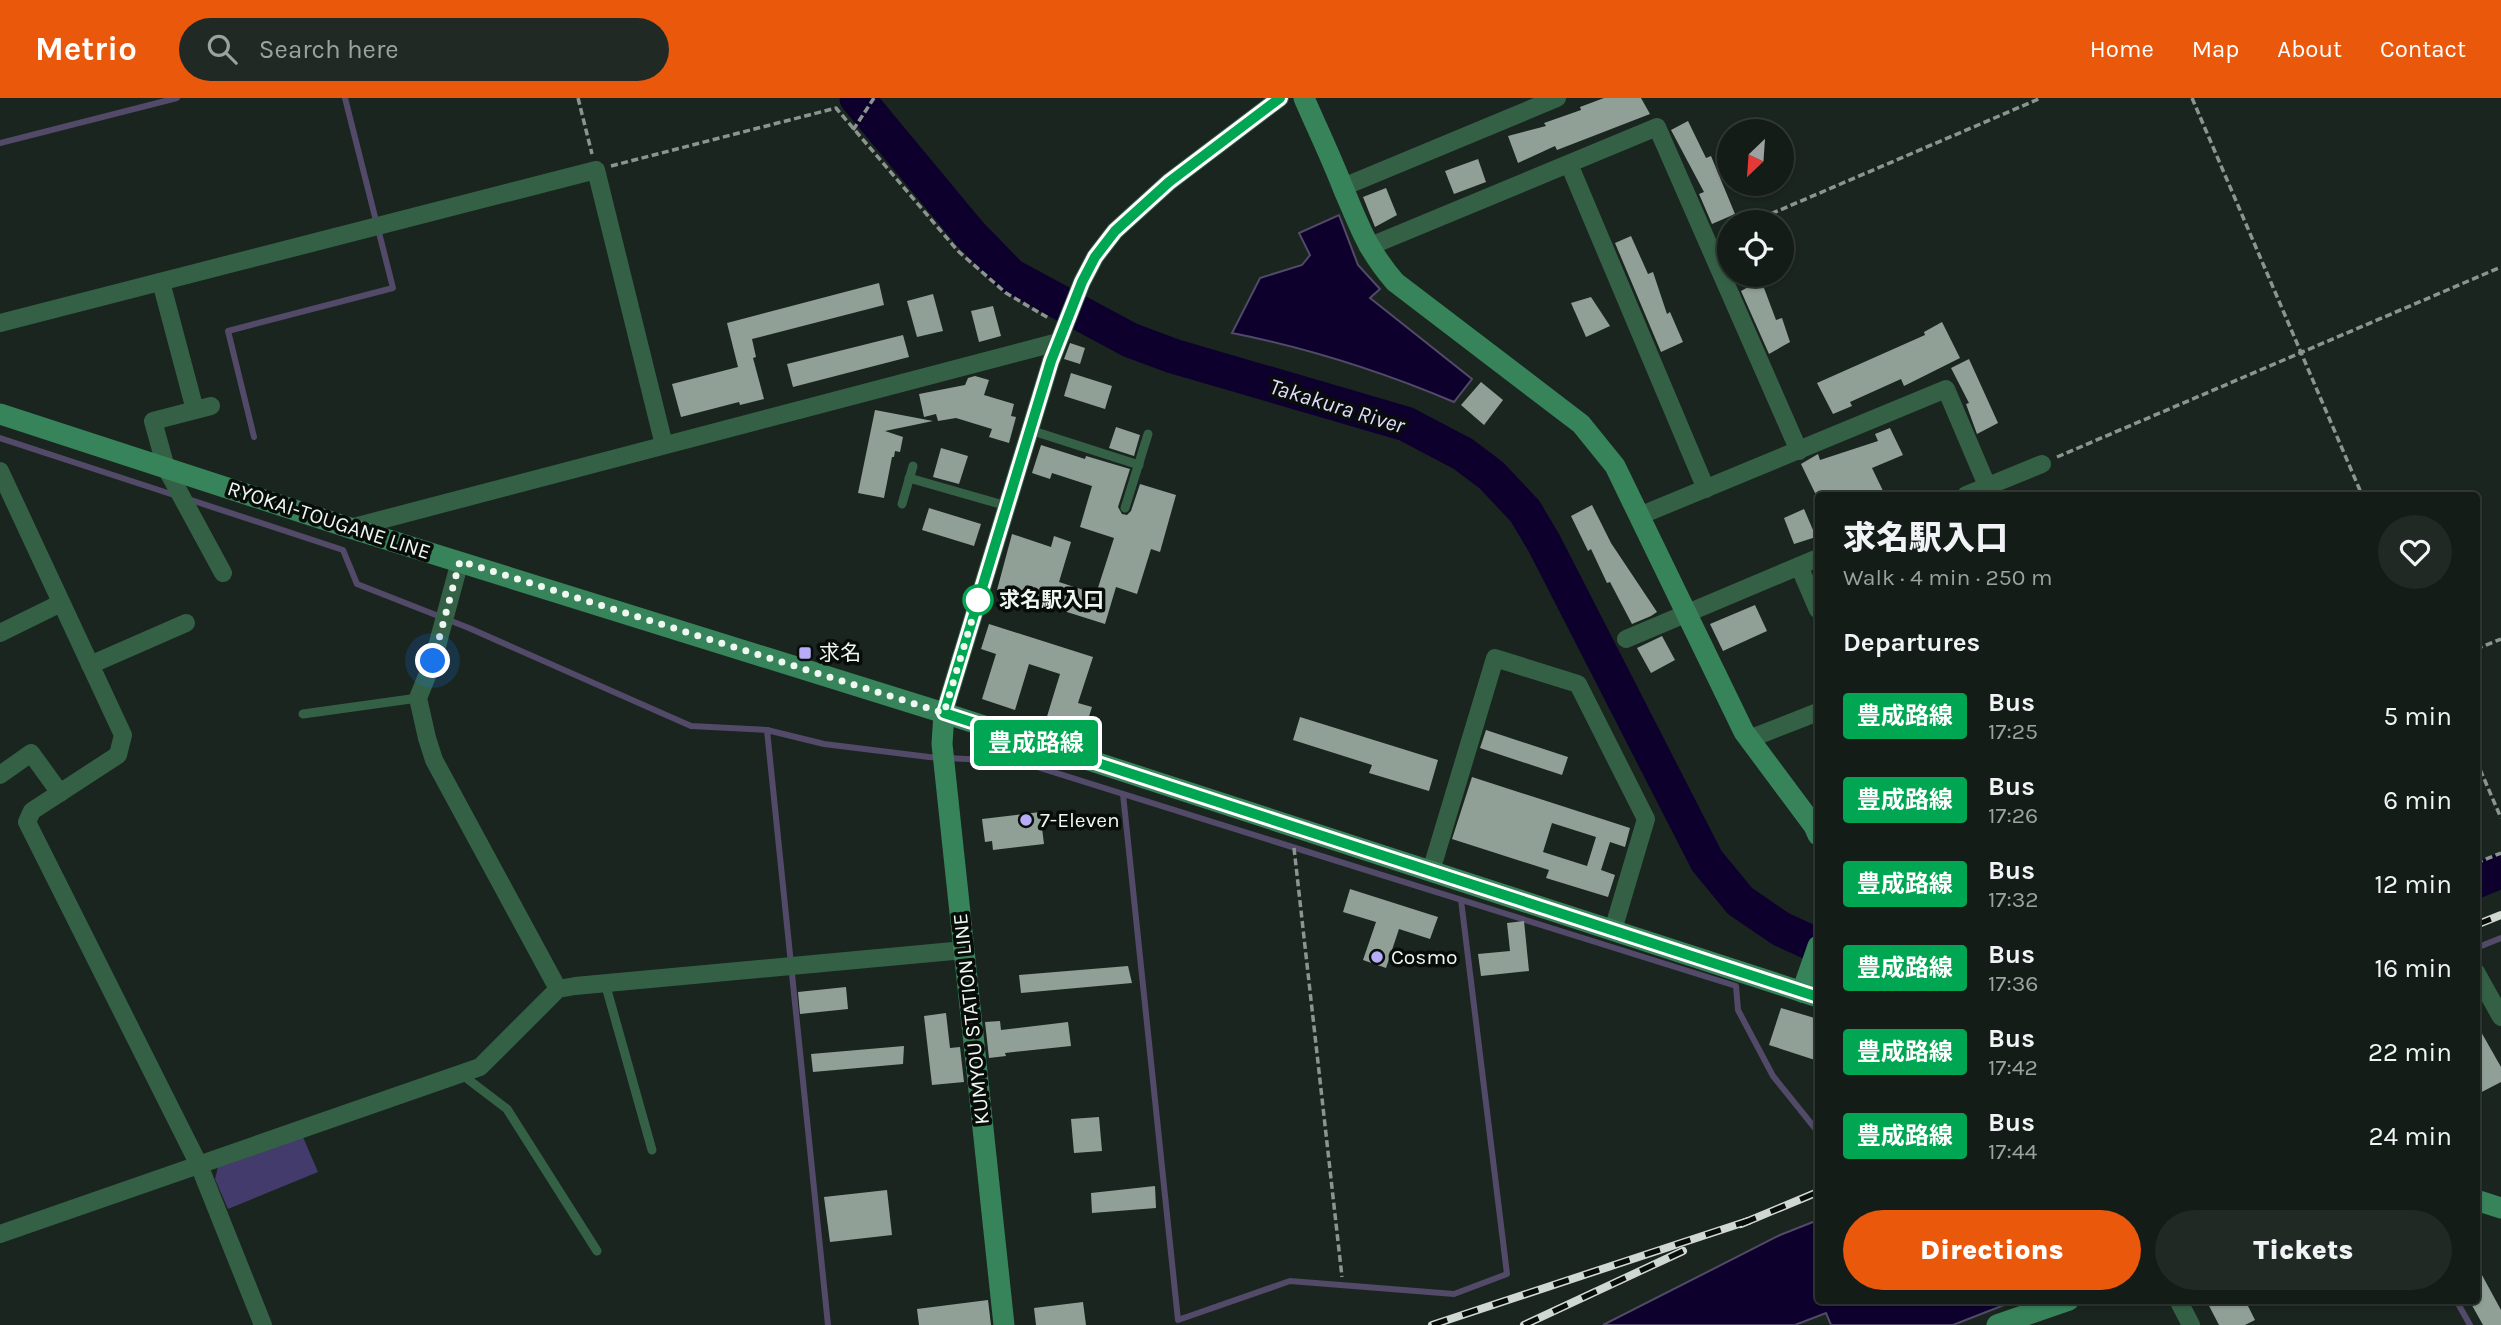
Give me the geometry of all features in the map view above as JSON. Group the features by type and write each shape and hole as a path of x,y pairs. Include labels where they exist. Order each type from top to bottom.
{"main road":[{"path":"1304,98 1368,247 1395,282 1581,424 1615,466 1749,739 1815,828"},
{"name":"RYOKAI-TOUGANE LINE","path":"0,414 349,528 944,713 1810,994"},
{"name":"KUMYOU STATION LINE","path":"944,713 942,744 1004,1325"},
{"path":"1810,994 1809,971 1815,954"},
{"path":"2480,1201 2501,1208"},
{"path":"1997,1325 2057,1304"}],"street":[{"path":"944,713 1062,330 1095,257 1115,231 1169,182 1280,98"},
{"path":"1343,187 1557,98"},
{"path":"1368,247 1657,127 1799,451"},
{"path":"1569,164 1706,489"},
{"path":"0,323 596,170 664,445"},
{"path":"161,282 203,408 153,421 166,468 223,573"},
{"path":"349,528 664,445 1062,330"},
{"path":"1639,516 1946,389 1989,491 2042,464"},
{"path":"0,471 122,735 118,755 32,811 27,822 199,1165 264,1325"},
{"path":"1626,639 1815,559"},
{"path":"460,561 433,661 418,698 427,738 434,760 558,989"},
{"path":"1799,566 1815,603"},
{"path":"0,633 61,603"},
{"path":"90,665 186,623"},
{"path":"1431,871 1495,658 1578,684 1646,819 1613,930"},
{"path":"1749,739 1815,713"},
{"path":"0,775 31,753 60,793"},
{"path":"0,1234 480,1067 558,989 964,950"},
{"path":"2480,979 2501,1017"},
{"path":"2180,1304 2191,1325"}],"lane":[{"path":"1030,430 1139,465"},
{"path":"1125,508 1148,434"},
{"path":"902,504 913,466"},
{"path":"909,478 1007,506"},
{"path":"303,714 418,698"},
{"path":"605,983 652,1150"},
{"path":"461,1074 507,1109 597,1251"}],"path":[{"path":"578,98 596,170 836,108 934,226 966,259 1006,293 1062,330"},
{"path":"853,130 874,98"},
{"path":"1780,210 2041,98"},
{"path":"2192,98 2361,492"},
{"path":"2042,464 2501,267"},
{"path":"2480,647 2501,639"},
{"path":"2480,769 2501,818"},
{"path":"1292,826 1342,1277"},
{"path":"2480,861 2501,853"}],"shaded area":[{"path":"1339,215 1358,265 1380,289 1370,298 1472,379 1454,402 1345,362 1232,333 1260,278 1302,265 1310,255 1299,233"},
{"path":"303,1137 318,1172 228,1209 215,1179 218,1167"},
{"path":"1815,1221 1815,1304 2007,1304 1953,1325 1831,1325 1826,1313 1795,1325 1603,1325 1780,1235"}],"building":[{"path":"1604,98 1641,98 1650,114 1557,150 1555,146 1518,163 1508,136 1546,126 1544,123 1581,110 1580,107"},
{"path":"1688,121 1706,158 1711,156 1717,170 1717,196 1728,196 1733,210 1717,210 1717,222 1712,224 1699,194 1704,192 1671,130"},
{"path":"1478,159 1486,182 1454,194 1445,171"},
{"path":"1386,188 1397,215 1375,227 1363,197"},
{"path":"1631,236 1648,274 1653,272 1667,314 1670,312 1683,342 1661,352 1615,243"},
{"path":"879,283 884,305 752,339 756,357 753,358 764,399 740,405 739,402 681,417 672,384 738,367 727,323"},
{"path":"1748,287 1764,287 1776,320 1782,318 1790,342 1769,354 1741,291"},
{"path":"933,294 943,331 917,337 907,301"},
{"path":"1591,297 1610,326 1586,337 1571,303"},
{"path":"993,306 1001,336 979,342 971,311"},
{"path":"1942,322 1960,358 1904,386 1901,379 1850,402 1852,406 1833,414 1817,383 1925,335 1924,332"},
{"path":"903,335 909,357 793,387 787,364"},
{"path":"1070,343 1085,348 1080,364 1064,359"},
{"path":"1969,359 1998,423 1977,434 1966,404 1969,403 1951,368"},
{"path":"1071,373 1112,386 1105,409 1064,396"},
{"path":"975,376 989,380 984,395 1014,404 1011,416 1016,417 1009,443 989,437 992,429 956,418 938,421 936,414 924,417 919,394 965,385 968,378"},
{"path":"1481,382 1503,400 1484,425 1461,405"},
{"path":"875,410 933,421 885,431 903,437 900,452 895,451 892,457 884,498 858,493"},
{"path":"1116,427 1140,435 1134,456 1109,448"},
{"path":"1890,428 1903,455 1872,468 1884,492 1815,493 1801,464 1818,454 1820,460 1878,441 1875,434"},
{"path":"1041,445 1130,469 1118,507 1122,514 1127,515 1131,511 1140,484 1176,495 1160,552 1151,549 1137,594 1116,587 1105,624 997,590 1012,534 1051,547 1054,536 1071,542 1059,582 1096,594 1114,538 1080,527 1092,486 1052,473 1050,479 1032,473"},
{"path":"941,448 968,456 959,484 933,477"},
{"path":"1592,505 1611,543 1657,612 1651,616 1632,624 1610,582 1607,583 1591,549 1588,551 1571,516"},
{"path":"929,508 981,524 974,546 922,530"},
{"path":"1804,509 1815,537 1794,544 1784,518"},
{"path":"1755,605 1767,631 1723,651 1710,624"},
{"path":"989,624 1093,657 1078,703 1092,707 1083,735 1045,723 1060,674 1029,664 1015,710 982,699 996,654 981,649"},
{"path":"1662,636 1675,660 1651,673 1637,648"},
{"path":"1300,717 1438,760 1429,791 1369,773 1372,765 1293,740"},
{"path":"1486,730 1568,757 1562,775 1480,748"},
{"path":"1472,777 1630,828 1625,847 1610,842 1601,870 1615,875 1608,897 1546,878 1549,870 1452,839","holes":["1552,823 1596,837 1587,866 1543,852"]},
{"path":"1040,812 1044,844 993,850 992,841 985,842 982,819"},
{"path":"1350,889 1438,917 1430,939 1399,929 1386,968 1363,960 1376,922 1343,912"},
{"path":"1524,921 1529,971 1481,976 1478,954 1510,951 1507,923"},
{"path":"1128,966 1132,983 1021,993 1019,975"},
{"path":"846,987 848,1009 800,1014 798,992"},
{"path":"1781,1008 1815,1018 1815,1060 1769,1045"},
{"path":"946,1013 950,1048 960,1047 964,1082 932,1085 924,1016"},
{"path":"1000,1021 1001,1030 1068,1022 1071,1046 1005,1053 1006,1056 989,1058 985,1022"},
{"path":"2480,1030 2501,1067 2501,1082 2480,1093"},
{"path":"904,1046 903,1064 813,1072 811,1054"},
{"path":"1099,1117 1102,1151 1074,1153 1071,1119"},
{"path":"1155,1186 1156,1208 1092,1213 1091,1193"},
{"path":"887,1190 892,1235 830,1242 824,1197"},
{"path":"2480,1271 2501,1310 2501,1325 2483,1325 2471,1304 2480,1304"},
{"path":"988,1300 991,1325 919,1325 917,1309"},
{"path":"1083,1302 1086,1325 1036,1325 1034,1308"},
{"path":"2208,1304 2247,1304 2255,1320 2245,1325 2219,1325"}],"waterway":[{"path":"0,143 177,98"},
{"path":"254,437 228,331 393,288 345,98"},
{"name":"Takakura River","path":"857,98 970,234 1011,276 1130,340 1173,356 1406,424 1463,454 1491,475 1525,511 1544,543 1707,861 1740,901 1781,929 1815,945"},
{"path":"0,438 177,496"},
{"path":"188,499 343,550 357,584 469,628 691,726 767,730"},
{"path":"828,1325 767,730 824,744 929,757 1021,762 1736,986 1738,1010 1773,1076 1815,1128"},
{"path":"1123,794 1178,1320 1290,1281 1454,1294 1507,1274 1461,900"},
{"name":"Takakura River","path":"2480,879 2501,871"},
{"path":"2480,946 2501,938"},
{"path":"2458,1304 2470,1325"}],"railway":[{"path":"2480,923 2501,915"},
{"path":"1741,1224 1815,1193"},
{"path":"1432,1325 1748,1221"},
{"path":"1524,1325 1683,1251"}],"bus line":[{"name":"豊成路線","path":"1280,98 1169,182 1115,231 1095,257 1082,282 1051,361 944,713 1815,996"}],"place":[{"name":"求名駅入口","path":"978,600"},
{"name":"求名","path":"805,653"},
{"name":"7-Eleven","path":"1026,820"},
{"name":"Cosmo","path":"1377,957"}],"route":[{"path":"433,661 460,561 944,713 978,600"}]}
